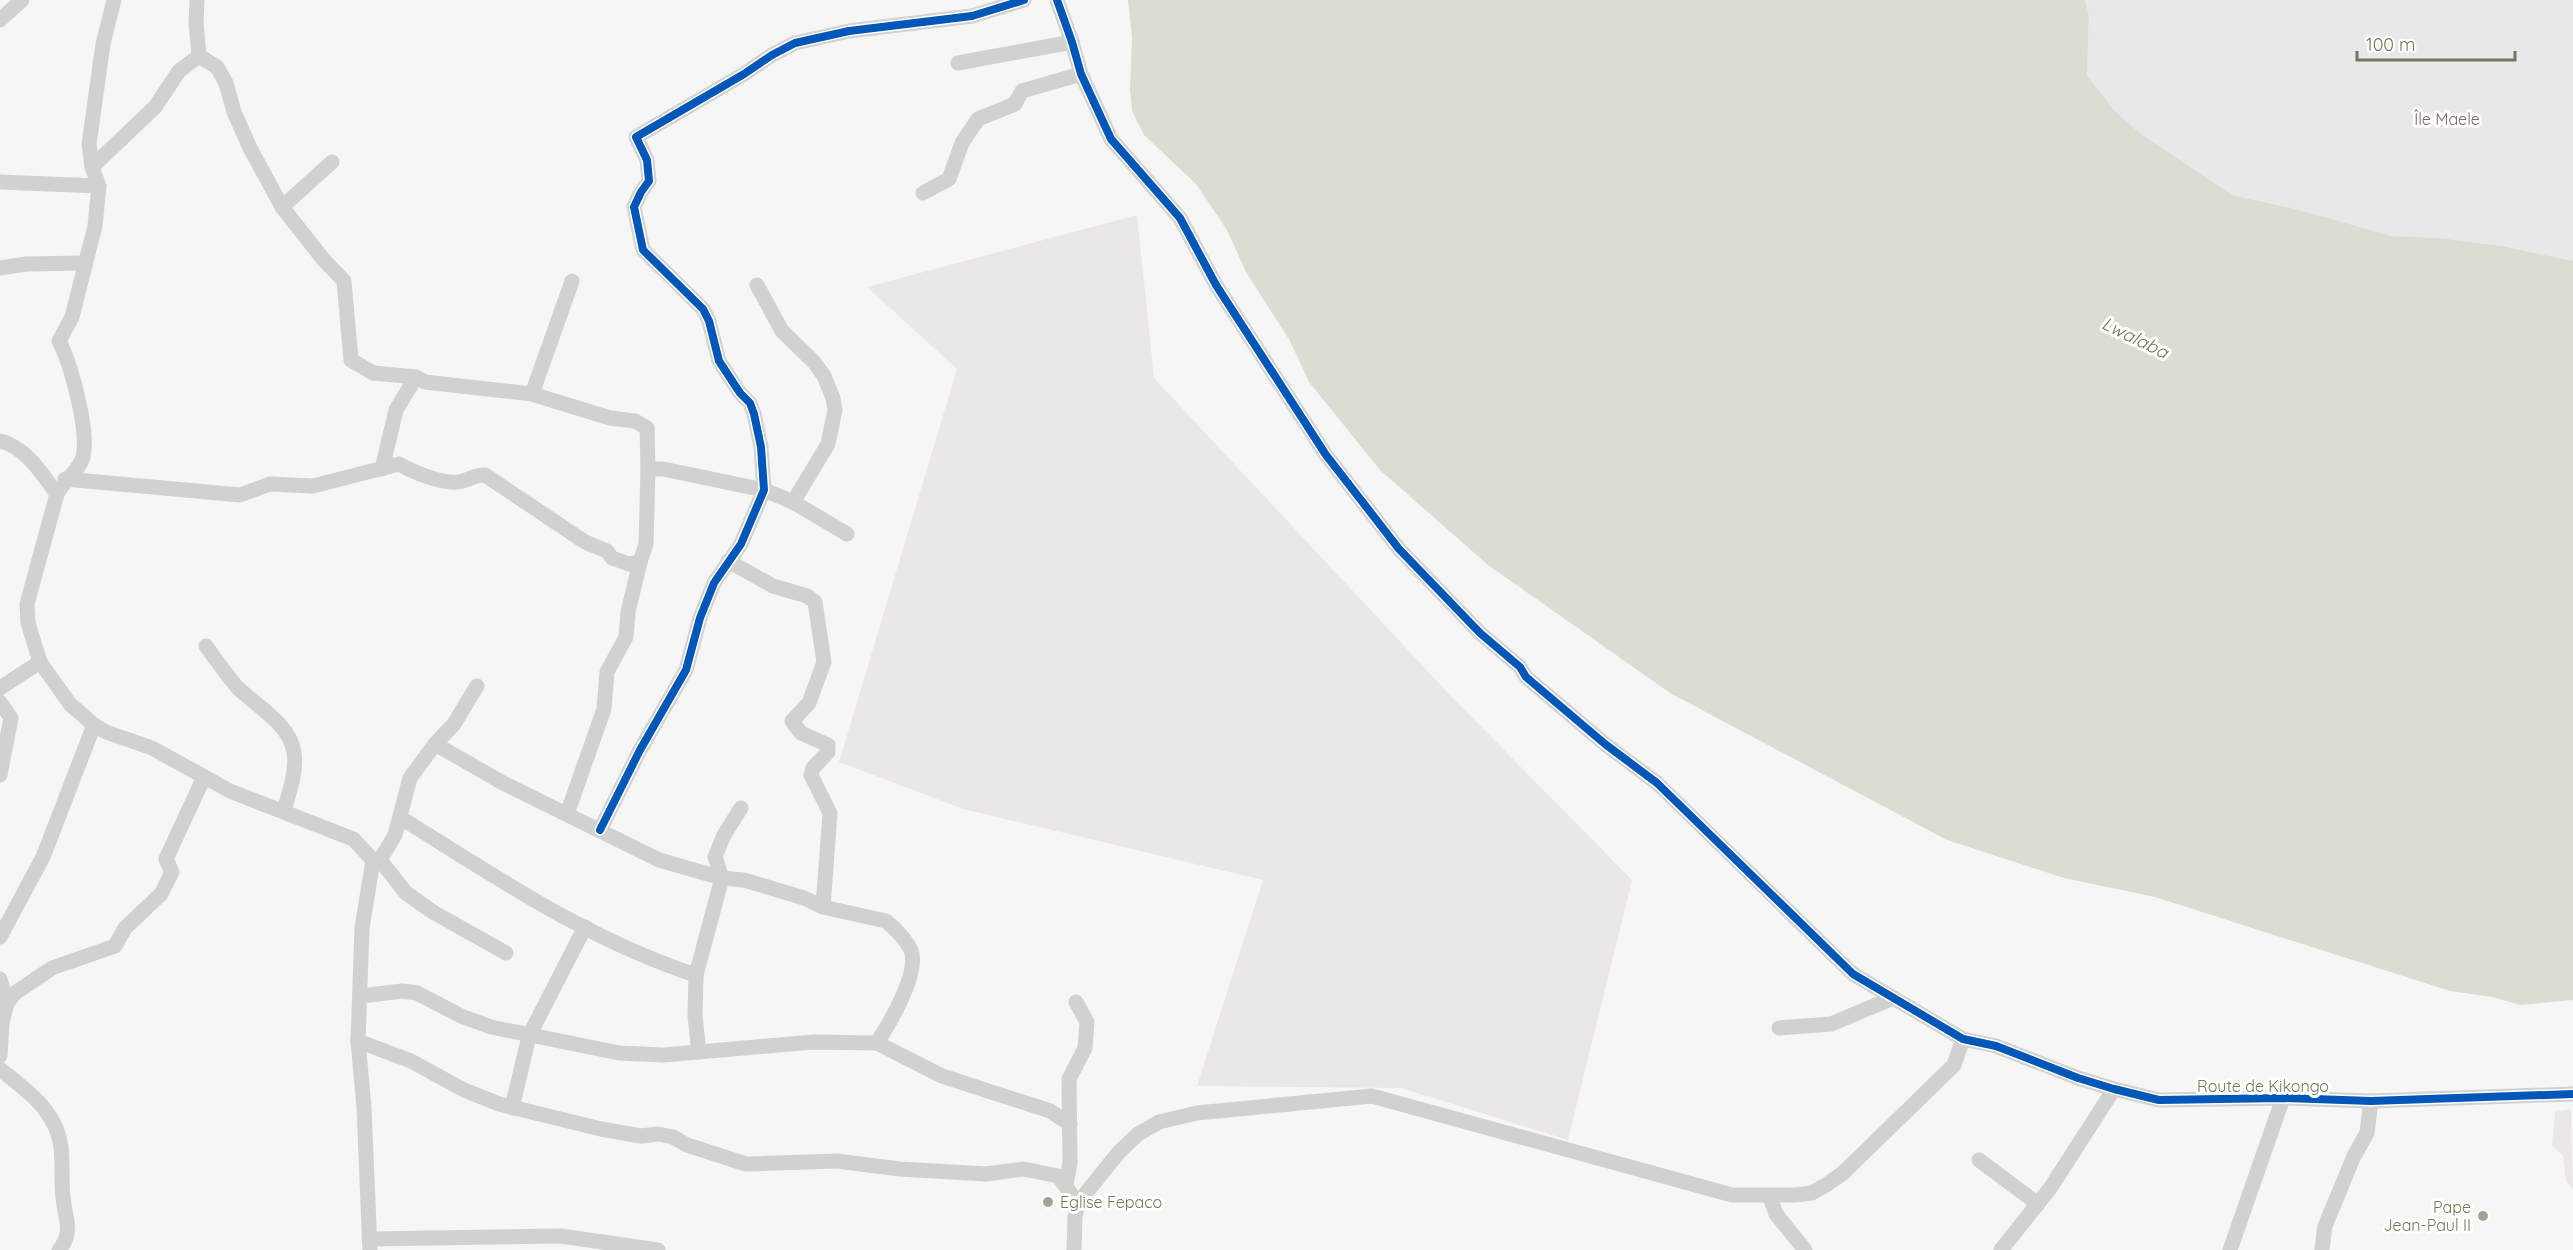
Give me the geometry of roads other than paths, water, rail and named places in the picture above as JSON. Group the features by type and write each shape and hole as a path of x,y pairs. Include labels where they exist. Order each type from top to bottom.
{"street":[{"path":"0,20 22,0"},
{"path":"114,0 103,44 89,144 92,167 99,186 95,226 72,317 59,341 81,408 83,457 78,468 65,479 57,494 27,604 28,623 40,662 70,704 94,725 106,732 152,748 230,791 353,839 377,860 406,893 458,928 506,953"},
{"path":"197,0 196,23 200,56"},
{"path":"600,830 640,750 686,670 700,618 714,583 748,530 764,490 758,426 750,403 740,393 719,361 710,321 703,309 643,250 634,207 640,192 649,181 647,160 636,137 795,43 849,31 972,16 1024,0"},
{"name":"Route de Kikongo","path":"1057,0 1081,74 1111,139 1179,218 1216,285 1326,455 1399,549 1480,633 1520,667 1526,677 1605,744 1657,783 1853,974 1963,1039 1996,1046 2078,1078 2159,1100 2283,1098 2371,1101 2573,1094"},
{"path":"958,63 1072,42"},
{"path":"92,167 155,107 179,71 200,56"},
{"path":"200,56 217,67 226,83 234,112 246,139 282,207 323,259 344,280 351,360 373,373 416,377 425,382 532,394 610,418 642,424 647,428 646,544 628,612 626,637 607,672 604,709 567,814"},
{"path":"923,193 949,179 962,143 978,119 1015,104 1022,91 1081,74"},
{"path":"282,207 332,162"},
{"path":"0,182 99,186"},
{"path":"0,268 26,264 84,263"},
{"path":"532,394 572,281"},
{"path":"757,285 782,331 814,362 824,376 834,404 833,427 828,444 793,502"},
{"path":"382,469 396,410 416,377"},
{"path":"0,441 10,443 37,467 57,494"},
{"path":"65,479 240,495 270,484 314,486 399,464 416,473 455,483 471,476 485,475 585,542 607,551 612,558 629,564 640,562"},
{"path":"648,469 663,469 764,490 793,502 847,534"},
{"path":"728,561 773,586 807,596 815,602 824,662 809,703 793,717 792,721 801,733 828,745 828,752 813,768 811,775 830,813 823,907"},
{"path":"206,646 237,686 277,722 290,739 294,753 294,768 284,811"},
{"path":"0,688 40,662"},
{"path":"477,686 454,724 435,744 410,778 401,818 394,835 377,860 362,928 358,1041 364,1108 370,1244 478,1243 561,1236 658,1250"},
{"path":"0,702 11,718 0,775"},
{"path":"0,937 43,857 94,725"},
{"path":"435,744 503,783 659,860 722,878 755,883 804,898 823,907 886,921 910,950 912,963 905,990 877,1043"},
{"path":"0,1056 2,1023 7,1003 15,993 52,968 115,946 125,928 161,894 172,872 166,859 204,777"},
{"path":"699,1052 695,1016 696,975 722,878 715,857 724,834 741,808"},
{"path":"401,818 492,875 585,927 674,968 696,975"},
{"path":"512,1108 529,1036 585,927"},
{"path":"0,979 7,1003"},
{"path":"361,996 402,991 417,993 460,1016 491,1027 619,1053 664,1055 814,1042 877,1043 942,1076 1050,1111 1070,1124"},
{"path":"1779,1028 1831,1024 1893,998"},
{"path":"1066,1185 1070,1163 1069,1079 1085,1048 1087,1022 1076,1002"},
{"path":"1074,1250 1075,1217 1078,1203 1119,1152 1138,1134 1159,1122 1197,1113 1372,1096 1732,1195 1770,1197 1812,1193 1843,1173 1954,1065 1963,1039"},
{"path":"358,1041 411,1061 464,1090 512,1108 601,1129 641,1136 658,1134 673,1137 687,1145 747,1164 837,1161 900,1169 987,1174 1024,1169 1058,1176 1078,1203"},
{"path":"0,1070 38,1100 57,1129 63,1173 63,1200 69,1223 68,1235 59,1250"},
{"path":"2001,1250 2038,1204 2114,1089"},
{"path":"2230,1250 2283,1098"},
{"path":"2322,1250 2325,1226 2354,1156 2367,1132 2371,1101"},
{"path":"1979,1160 2038,1204"},
{"path":"1770,1197 1776,1214 1805,1250"}],"water":[{"name":"Lwalaba","path":"1128,0 2085,0 2089,16 2087,75 2114,110 2141,134 2232,195 2292,208 2392,236 2440,238 2502,246 2573,261 2573,1000 2520,1005 2492,997 2450,991 2155,897 2064,878 1947,840 1670,693 1488,565 1380,470 1309,382 1290,341 1246,272 1227,230 1196,184 1144,135 1132,111 1130,89 1132,38"}],"place":[{"name":"Eglise Fepaco","path":"1048,1202"},
{"name":"Pape Jean-Paul II","path":"2483,1216"}],"park label":[{"name":"Île Maele","path":"2447,119"}]}
